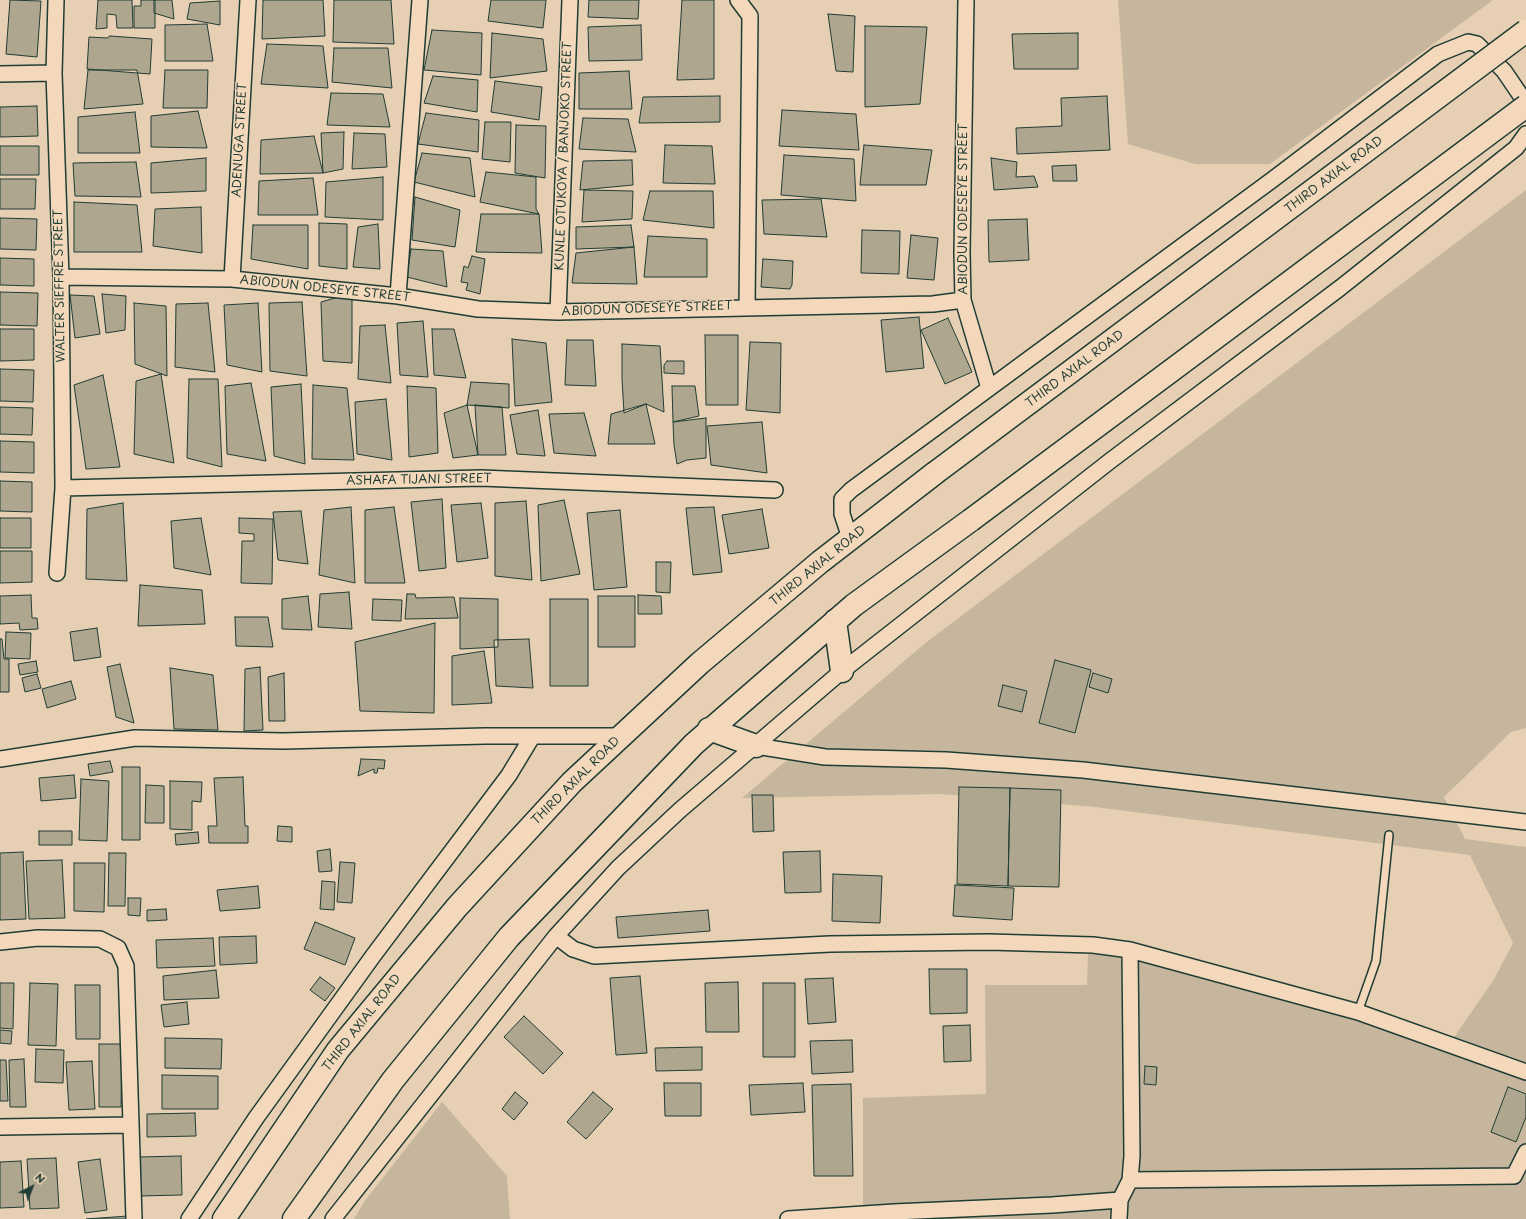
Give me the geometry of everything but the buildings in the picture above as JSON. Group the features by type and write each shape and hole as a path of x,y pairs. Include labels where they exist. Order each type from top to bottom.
{"highway":[{"name":"THIRD AXIAL ROAD","path":"224,1219 338,1050 457,907 572,782 619,736 700,663 850,538 1526,31"},
{"path":"294,1219 393,1080 509,937 709,729 854,605 971,520 1526,106"},
{"path":"835,621 842,671"},
{"path":"709,729 756,746"}],"street":[{"name":"WALTER SIEFFRE STREET","path":"56,0 54,73 61,277 63,488 57,572"},
{"name":"ADENUGA STREET","path":"232,279 248,0"},
{"path":"398,296 420,0"},
{"name":"KUNLE OTUKOYA / BANJOKO STREET","path":"558,312 570,0"},
{"path":"738,0 750,16 747,307"},
{"name":"ABIODUN ODESEYE STREET","path":"61,277 232,279 398,296 478,309 558,312 933,304 963,300 962,252 966,0"},
{"path":"850,538 842,514 842,499 851,490 1272,180 1438,54 1468,42 1477,44 1504,71 1526,106"},
{"path":"0,74 54,73"},
{"path":"333,1219 556,936 618,868 680,810 842,671 1110,461 1340,288 1516,148 1526,134"},
{"path":"963,300 989,388"},
{"name":"ASHAFA TIJANI STREET","path":"63,488 481,478 775,490"},
{"path":"0,758 135,738 283,741 485,736 619,736"},
{"path":"189,1219 261,1111 373,956 509,775 532,737"},
{"path":"756,746 825,757 946,760 1083,770 1526,822"},
{"path":"556,936 573,949 594,956 830,944 989,942 1093,945 1130,950 1358,1012 1526,1072"},
{"path":"0,942 38,938 100,939 118,948 126,966 134,1219"},
{"path":"1119,1219 1120,1200 1130,1180 1132,1156 1130,950"},
{"path":"0,1127 130,1126"},
{"path":"1130,1180 1514,1176 1526,1152"},
{"path":"788,1219 1120,1200"}],"lane":[{"path":"1358,1012 1376,961 1389,834"}],"shaded area":[{"path":"1118,0 1493,0 1270,164 1195,164 1128,144"},
{"path":"1526,190 1526,728 1511,732 1444,797 1465,839 1526,847 1526,1219 863,1219 863,1098 986,1094 985,985 1087,985 1088,953 1112,956 1247,983 1450,1043 1493,981 1513,943 1470,855 1095,807 941,794 742,798 928,641"},
{"path":"442,1102 507,1176 510,1219 354,1219 364,1202"}]}
